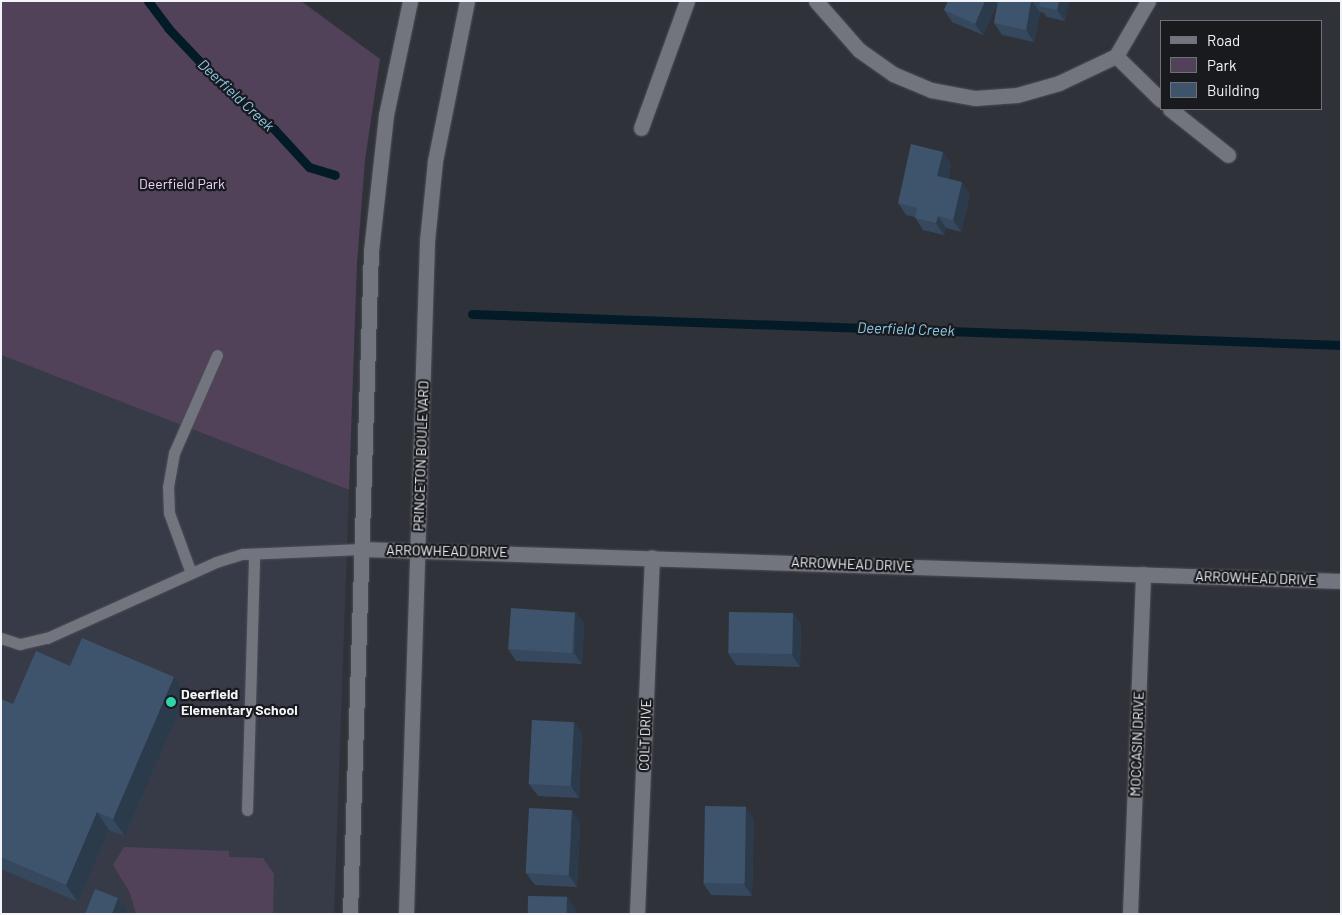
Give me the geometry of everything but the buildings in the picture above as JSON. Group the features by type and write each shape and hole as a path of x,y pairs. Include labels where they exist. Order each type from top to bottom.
{"street":[{"path":"350,914 371,251 386,115 410,1"},
{"name":"PRINCETON BOULEVARD","path":"406,914 427,240 435,161 467,1"},
{"path":"641,128 687,1"},
{"path":"816,1 859,50 893,74 931,90 958,96 1018,95 1059,83 1116,56 1148,1"},
{"path":"1116,56 1160,99"},
{"path":"1171,110 1228,155"},
{"name":"ARROWHEAD DRIVE","path":"362,549 418,549 1341,581"},
{"name":"COLT DRIVE","path":"637,914 652,557"},
{"name":"MOCCASIN DRIVE","path":"1130,914 1143,574"}],"lane":[{"path":"190,573 170,513 168,487 174,453 217,354"},
{"path":"1,638 20,644 46,638 216,562 254,554 362,549"},
{"path":"247,810 254,554"}],"shaded area":[{"name":"Deerfield Elementary School","path":"1,355 349,490 334,914 1,914"}],"green space":[{"name":"Deerfield Park","path":"1,1 301,1 380,59 365,160 357,263 349,490 1,355"},
{"path":"124,847 229,851 229,857 263,858 274,874 273,914 136,914 130,893 113,865"}],"waterway":[{"name":"Deerfield Creek","path":"148,1 168,28 221,84 274,129 309,167 335,175"},
{"name":"Deerfield Creek","path":"472,314 1341,345"}],"place":[{"name":"Deerfield Elementary School","path":"171,702"}]}
